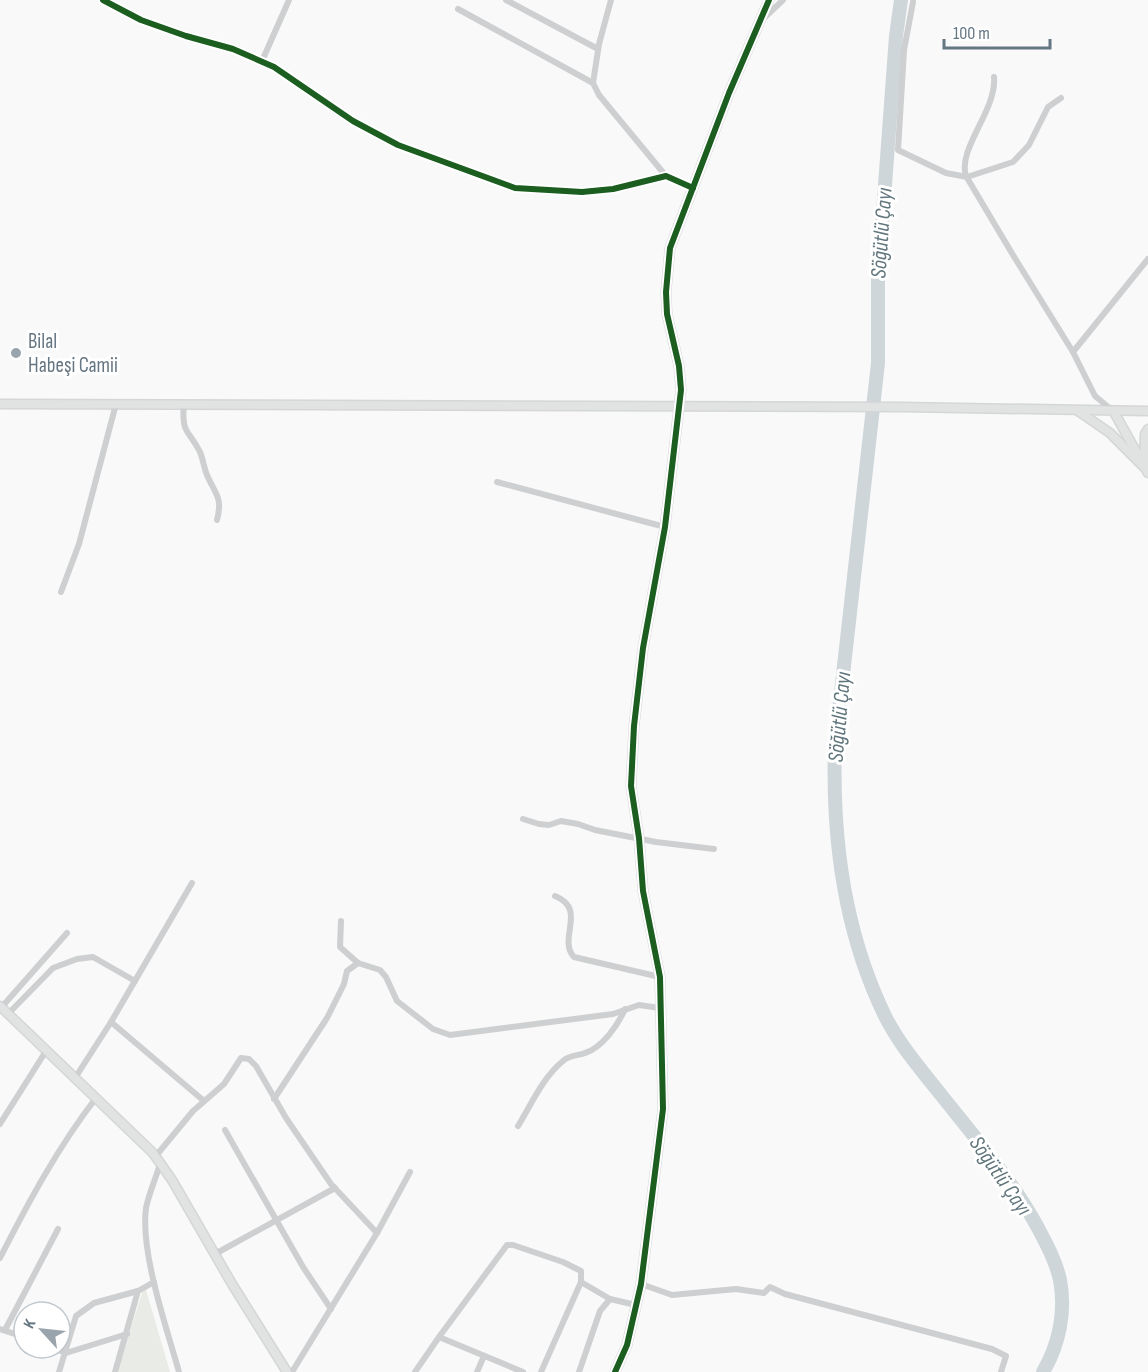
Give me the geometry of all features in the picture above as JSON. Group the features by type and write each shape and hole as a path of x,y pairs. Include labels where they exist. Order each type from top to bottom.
{"main road":[{"path":"615,1372 627,1345 641,1284 663,1108 660,977 643,891 639,838 631,786 634,726 643,648 665,527 681,390 667,314 666,292 670,248 729,93 769,0"},
{"path":"0,404 902,406 1148,411"},
{"path":"1078,411 1110,434 1146,470"},
{"path":"1114,412 1146,470"},
{"path":"1146,470 1145,434 1148,429"},
{"path":"0,1008 158,1160 287,1372"}],"street":[{"path":"103,0 141,20 233,49 262,61 353,122 398,145 515,188 582,192 613,189 666,176"},
{"path":"262,61 289,0"},
{"path":"506,0 598,49"},
{"path":"593,83 598,49 611,0"},
{"path":"759,23 783,0"},
{"path":"913,2 904,50 898,150 946,173 967,177 1013,162 1029,145 1048,107 1061,98"},
{"path":"458,9 593,83 599,94 666,176 693,188"},
{"path":"994,77 995,89 987,113 968,152 964,170 1012,255 1073,352 1095,396 1114,412"},
{"path":"1073,352 1148,259"},
{"path":"61,592 79,544 116,404"},
{"path":"184,404 182,420 185,430 200,452 206,474 219,497 220,510 217,520"},
{"path":"497,482 665,527"},
{"path":"523,819 549,825 561,821 595,830 714,849"},
{"path":"75,1078 111,1022 192,883"},
{"path":"555,896 565,901 571,912 569,948 574,957 660,977"},
{"path":"341,921 340,947 358,963 380,970 386,977 397,1001 433,1029 450,1035 613,1014 639,1005 660,1008"},
{"path":"0,1008 67,933"},
{"path":"8,1014 53,968 77,959 93,957 135,981"},
{"path":"274,1099 327,1018 344,984 347,971 358,963"},
{"path":"518,1126 551,1074 564,1060 594,1049 608,1036 621,1019 625,1009"},
{"path":"111,1022 204,1101"},
{"path":"0,1124 46,1051"},
{"path":"179,1372 154,1282 146,1221 147,1207 158,1160 184,1120 224,1084 242,1058 249,1059 256,1065 274,1099 335,1188 377,1233"},
{"path":"0,1258 70,1131 96,1098"},
{"path":"225,1130 303,1267 331,1308"},
{"path":"292,1372 377,1233 410,1172"},
{"path":"215,1254 335,1188"},
{"path":"3,1330 58,1229"},
{"path":"415,1372 507,1245 513,1245 563,1262 581,1271 581,1282 541,1372"},
{"path":"72,1331 76,1316 94,1303 138,1291 154,1282"},
{"path":"581,1282 610,1299 636,1305"},
{"path":"641,1284 672,1295 735,1289 764,1293 770,1287 785,1294 992,1349 1006,1356 1001,1372"},
{"path":"115,1372 138,1291"},
{"path":"579,1372 600,1311 610,1299"},
{"path":"72,1351 127,1334"},
{"path":"439,1337 523,1372"},
{"path":"477,1372 484,1356"}],"shaded area":[{"path":"143,1290 146,1290 170,1372 117,1372"}],"waterway":[{"name":"Söğütlü Çayı","path":"901,0 896,36 878,280 878,363 835,746 839,850 844,885 860,952 885,1016 910,1055 1015,1190 1037,1226 1053,1259 1062,1292 1060,1328 1049,1362 1043,1372"}],"cycle path":[{"path":"103,0 141,20 233,49 274,67 353,121 398,145 515,188 582,192 613,189 666,176 693,188"},
{"path":"615,1372 627,1345 641,1284 663,1109 660,977 643,891 639,838 631,786 634,726 643,648 665,527 681,390 679,366 667,314 666,292 670,248 729,93 769,0"}],"place":[{"name":"Bilal Habeşi Camii","path":"16,353"}]}
